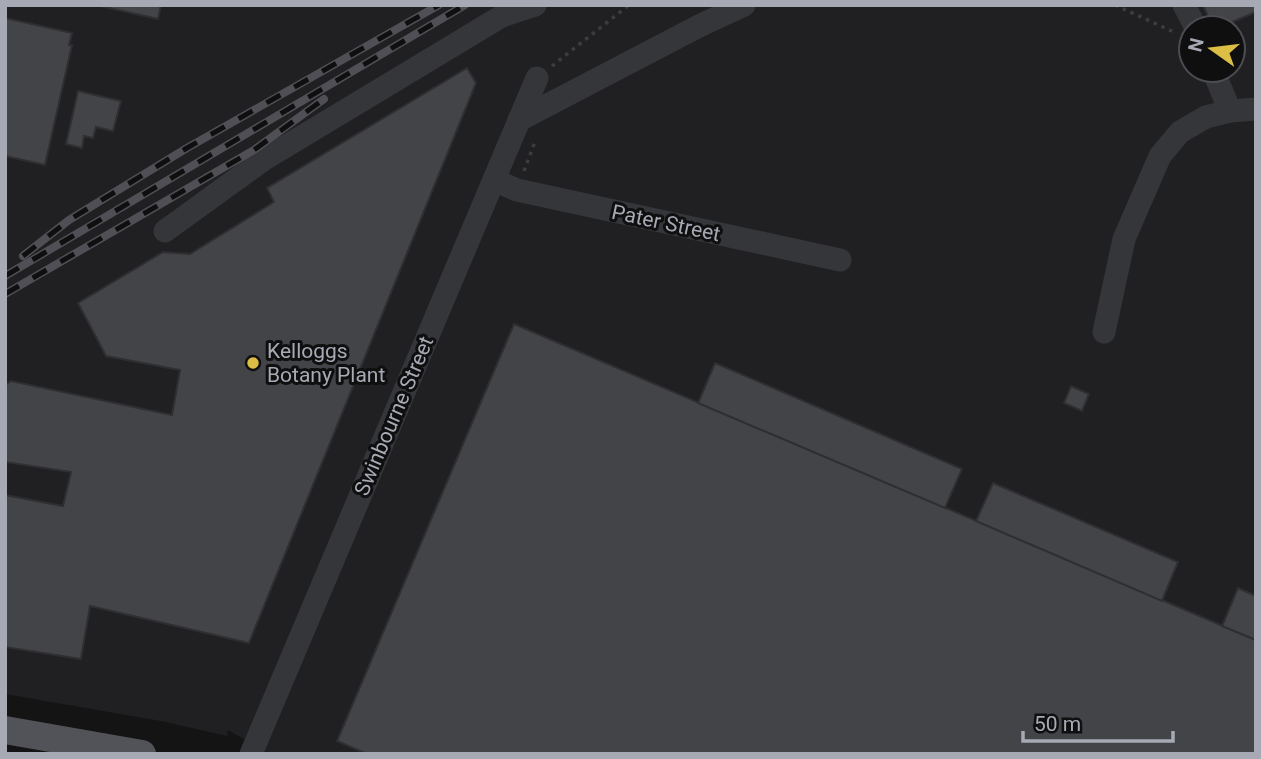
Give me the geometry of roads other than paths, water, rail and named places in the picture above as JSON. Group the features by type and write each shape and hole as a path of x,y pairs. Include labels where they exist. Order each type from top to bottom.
{"main road":[{"path":"5,730 142,754"}],"street":[{"path":"165,231 263,160 502,16 535,5"},
{"path":"519,120 744,5"},
{"name":"Swinbourne Street","path":"251,754 537,78"},
{"path":"1219,84 1230,111"},
{"path":"1104,332 1124,239 1160,156 1181,132 1206,117 1230,111 1256,109"},
{"name":"Pater Street","path":"494,180 517,190 840,260"}],"railway":[{"path":"23,256 69,220 187,148 439,5"},
{"path":"5,276 465,5"},
{"path":"5,294 254,150 324,99"}],"place":[{"name":"Kelloggs Botany Plant","path":"253,363"}]}
